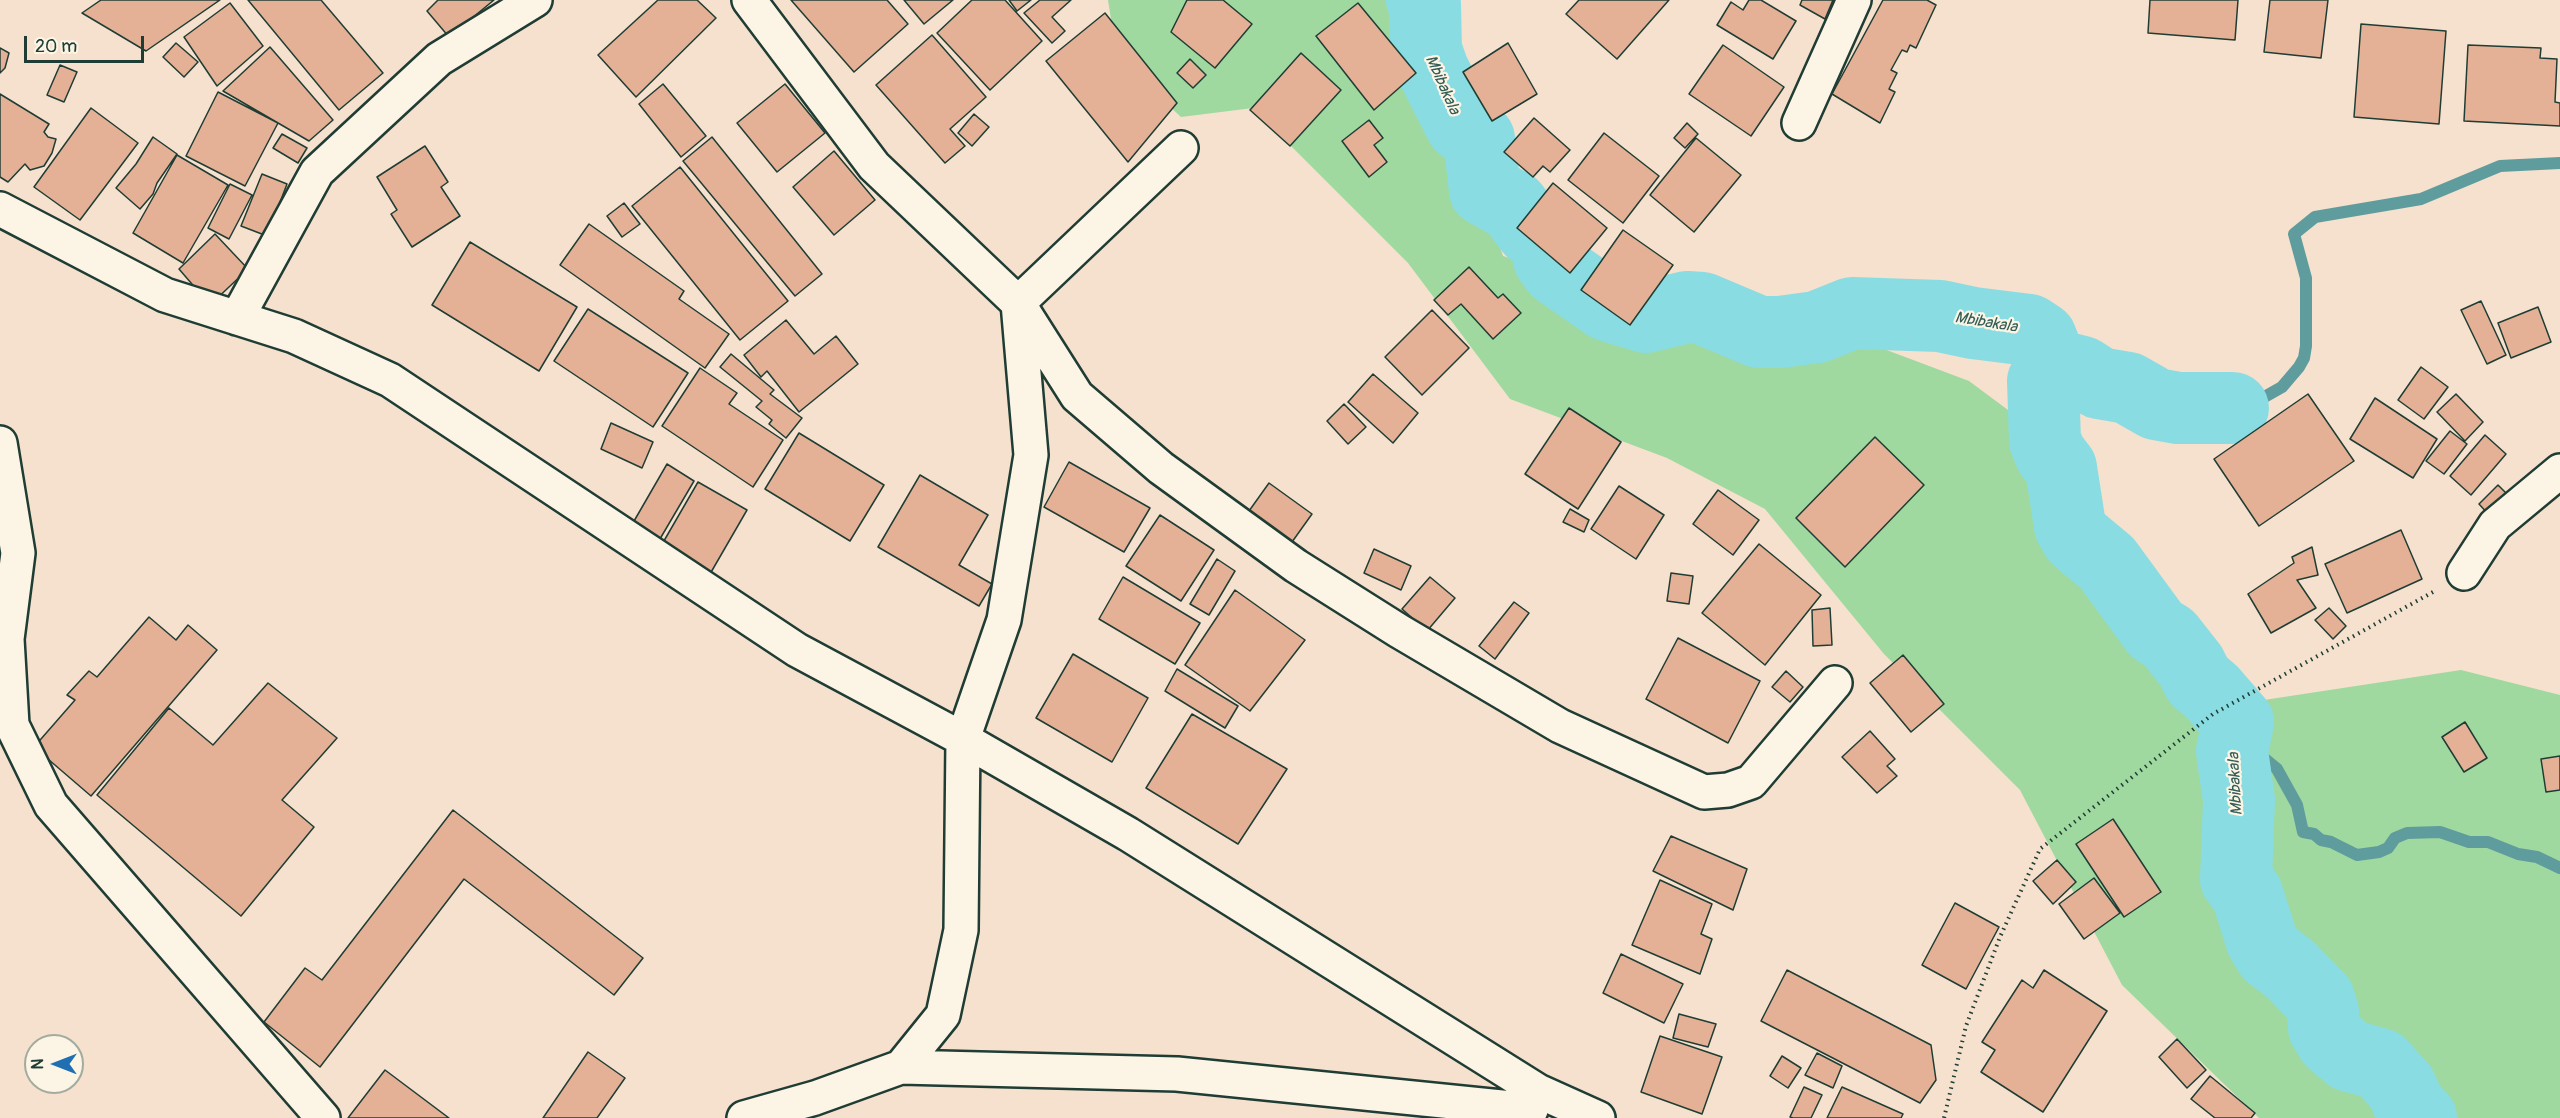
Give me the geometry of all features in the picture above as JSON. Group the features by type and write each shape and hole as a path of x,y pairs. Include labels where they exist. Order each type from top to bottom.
{"street":[{"path":"237,318 316,172 439,59 536,0"},
{"path":"749,0 874,166 1018,303 1077,396 1161,468 1296,566 1399,631 1560,726 1704,792 1728,790 1751,782 1835,683"},
{"path":"1799,123 1854,0"},
{"path":"1018,303 1181,148"},
{"path":"0,209 165,295 294,336 390,380 797,650 963,739 1128,834 1533,1106"},
{"path":"901,1067 943,1015 961,930 963,739 1004,620 1031,455 1018,303"},
{"path":"0,443 18,553 7,639 12,725 51,805 323,1118"},
{"path":"2464,573 2494,525 2560,471"},
{"path":"744,1118 815,1098 901,1067 1177,1074 1533,1106 1598,1118"}],"path":[{"path":"1944,1118 1966,1026 2000,937 2040,849 2213,714 2417,602 2464,573"}],"green space":[{"name":"Mbibakala","path":"1108,0 1437,0 1437,58 1503,256 1667,307 1844,334 1969,381 2078,462 2131,589 2264,700 2461,670 2560,695 2560,1118 2259,1118 2122,985 2020,790 1884,654 1765,509 1667,458 1510,399 1408,263 1253,108 1181,117 1117,57"}],"building":[{"path":"101,0 220,0 146,51 82,13"},
{"path":"248,0 321,0 383,73 339,110"},
{"path":"438,0 494,0 449,37 427,11"},
{"path":"658,0 697,0 716,18 636,97 598,55"},
{"path":"791,0 887,0 908,24 854,72"},
{"path":"904,0 953,0 924,24"},
{"path":"972,0 1005,0 1042,41 990,90 937,33"},
{"path":"1009,0 1031,0 1017,11"},
{"path":"1040,0 1071,0 1052,17 1065,31 1052,43 1024,13"},
{"path":"1187,0 1223,0 1252,24 1215,68 1171,32"},
{"path":"1579,0 1669,0 1617,59 1566,14"},
{"path":"1749,0 1761,0 1796,21 1773,59 1717,25 1731,2 1743,10"},
{"path":"1802,0 1833,0 1825,19 1800,5"},
{"path":"1883,0 1927,0 1936,5 1916,48 1910,45 1907,52 1902,50 1891,70 1897,73 1889,89 1895,92 1880,123 1832,94"},
{"path":"2150,0 2238,0 2235,40 2148,33"},
{"path":"2270,0 2328,0 2321,58 2264,52"},
{"path":"230,3 263,46 217,86 184,37"},
{"path":"1358,3 1416,73 1374,110 1316,36"},
{"path":"1105,13 1177,103 1128,162 1046,61"},
{"path":"2361,24 2446,31 2439,124 2354,117"},
{"path":"932,35 986,97 950,129 965,146 945,163 876,85"},
{"path":"176,43 198,62 184,77 163,57"},
{"path":"1508,43 1537,94 1492,121 1463,72"},
{"path":"1723,45 1784,87 1751,136 1689,94"},
{"path":"2468,45 2541,48 2540,58 2557,59 2555,102 2560,103 2560,126 2464,121"},
{"path":"270,47 333,120 309,141 223,91"},
{"path":"0,48 9,53 5,68 0,73"},
{"path":"1301,53 1341,90 1290,146 1250,110"},
{"path":"1190,59 1206,75 1193,88 1177,73"},
{"path":"60,65 77,72 64,102 47,95"},
{"path":"663,84 706,136 681,157 639,104"},
{"path":"785,84 825,133 777,172 737,123"},
{"path":"218,92 278,123 245,186 186,156"},
{"path":"0,94 49,124 44,132 48,137 56,139 52,153 44,166 30,170 25,164 8,182 0,177"},
{"path":"91,108 138,143 80,220 34,187"},
{"path":"974,114 989,127 972,146 958,133"},
{"path":"1534,118 1570,150 1550,172 1543,166 1533,177 1504,152"},
{"path":"1369,120 1383,138 1374,145 1387,162 1369,177 1342,141"},
{"path":"1687,123 1698,134 1685,148 1674,138"},
{"path":"1604,133 1659,176 1623,223 1568,180"},
{"path":"282,134 307,148 298,163 273,148"},
{"path":"153,137 177,154 157,183 153,194 140,209 116,188 136,164"},
{"path":"712,137 822,274 795,296 683,161"},
{"path":"1696,138 1741,175 1694,232 1650,195"},
{"path":"425,146 448,182 441,187 460,216 412,247 391,214 397,210 377,177"},
{"path":"834,151 875,200 834,235 793,187"},
{"path":"177,155 228,185 183,263 133,233"},
{"path":"680,167 788,301 740,340 632,206"},
{"path":"262,174 287,184 267,236 241,226"},
{"path":"1553,183 1607,228 1570,273 1517,228"},
{"path":"230,184 252,195 229,239 208,228"},
{"path":"624,203 640,224 622,237 607,216"},
{"path":"589,224 684,291 679,299 729,334 705,368 560,265"},
{"path":"1623,230 1673,265 1630,325 1581,290"},
{"path":"215,234 248,269 210,305 179,269"},
{"path":"470,242 577,307 539,371 432,305"},
{"path":"1469,267 1498,298 1503,294 1521,313 1493,339 1461,304 1448,315 1434,300"},
{"path":"2481,301 2506,355 2487,364 2461,310"},
{"path":"2538,307 2551,342 2511,358 2498,323"},
{"path":"588,309 688,373 653,427 554,361"},
{"path":"1432,310 1469,348 1422,395 1385,357"},
{"path":"786,320 814,354 836,336 858,364 799,412 767,371 761,377 744,355"},
{"path":"731,354 774,390 770,394 802,418 786,438 769,424 772,420 756,407 762,401 720,367"},
{"path":"2421,367 2448,387 2424,419 2398,400"},
{"path":"700,368 737,393 729,404 783,440 753,487 662,426"},
{"path":"1373,374 1418,413 1393,443 1348,402"},
{"path":"2308,394 2354,461 2259,526 2214,459"},
{"path":"2456,394 2483,422 2465,441 2437,412"},
{"path":"2375,398 2437,439 2413,478 2350,439"},
{"path":"1344,404 1366,427 1348,444 1327,421"},
{"path":"1569,408 1621,442 1578,509 1525,474"},
{"path":"611,423 653,442 642,468 601,449"},
{"path":"2450,431 2467,444 2444,474 2426,461"},
{"path":"799,433 884,485 850,541 765,489"},
{"path":"2485,435 2506,454 2471,495 2450,476"},
{"path":"1875,437 1924,485 1845,567 1796,518"},
{"path":"1069,462 1150,508 1124,552 1044,507"},
{"path":"667,464 694,481 657,544 630,528"},
{"path":"920,475 988,515 959,565 992,584 979,606 878,547"},
{"path":"698,482 747,510 710,574 661,546"},
{"path":"1269,483 1312,514 1292,542 1249,511"},
{"path":"2498,485 2508,495 2489,515 2479,504"},
{"path":"1619,486 1664,515 1636,559 1591,529"},
{"path":"1718,490 1759,520 1733,555 1693,524"},
{"path":"1570,509 1589,520 1584,532 1563,522"},
{"path":"1160,515 1214,550 1181,601 1126,566"},
{"path":"2401,530 2422,579 2347,613 2325,564"},
{"path":"1759,544 1821,595 1765,665 1702,613"},
{"path":"2312,547 2318,575 2297,580 2316,608 2271,633 2248,594 2294,563 2292,557"},
{"path":"1374,549 1411,566 1401,590 1364,573"},
{"path":"1217,559 1235,571 1209,615 1190,604"},
{"path":"1671,573 1693,576 1689,604 1667,601"},
{"path":"1123,577 1200,623 1175,664 1099,619"},
{"path":"1430,577 1455,598 1427,631 1402,609"},
{"path":"1235,590 1305,640 1250,711 1185,665"},
{"path":"1514,602 1529,613 1495,659 1479,646"},
{"path":"1830,608 1832,645 1813,646 1812,610"},
{"path":"2329,608 2346,626 2333,639 2315,620"},
{"path":"149,617 176,640 188,625 217,650 91,796 34,747 75,700 67,695 89,671 97,677"},
{"path":"1678,638 1760,681 1728,743 1646,699"},
{"path":"1073,654 1148,698 1112,762 1036,718"},
{"path":"1903,655 1944,704 1911,732 1870,683"},
{"path":"1177,669 1238,706 1225,728 1165,691"},
{"path":"1786,671 1803,687 1790,702 1772,687"},
{"path":"268,683 337,738 282,800 314,827 241,916 97,795 169,708 213,745"},
{"path":"1192,714 1287,769 1238,844 1146,788"},
{"path":"2465,722 2487,758 2464,772 2442,737"},
{"path":"1870,731 1895,759 1887,766 1897,776 1877,793 1842,757"},
{"path":"2560,756 2560,790 2546,792 2541,759"},
{"path":"453,810 643,958 614,995 464,879 320,1067 264,1022 305,968 322,980"},
{"path":"2113,819 2161,892 2124,917 2076,844"},
{"path":"1671,836 1747,869 1733,910 1653,871"},
{"path":"2057,860 2076,882 2053,904 2033,881"},
{"path":"2094,878 2120,913 2084,939 2059,904"},
{"path":"1660,880 1712,904 1701,934 1712,939 1700,974 1632,945"},
{"path":"1955,903 1999,927 1966,989 1922,965"},
{"path":"1621,954 1683,984 1664,1023 1603,993"},
{"path":"1787,970 1931,1045 1936,1080 1920,1103 1761,1021"},
{"path":"2044,970 2107,1011 2043,1112 1981,1072 1995,1050 1982,1042 2022,980 2033,988"},
{"path":"1679,1014 1716,1024 1708,1047 1673,1038"},
{"path":"1660,1036 1722,1057 1702,1114 1641,1092"},
{"path":"2177,1039 2206,1070 2187,1088 2159,1057"},
{"path":"588,1052 625,1078 597,1118 543,1118"},
{"path":"1817,1053 1842,1066 1833,1088 1805,1075"},
{"path":"1782,1056 1801,1068 1788,1088 1770,1076"},
{"path":"385,1070 449,1118 348,1118"},
{"path":"2210,1076 2255,1113 2251,1118 2215,1118 2191,1099"},
{"path":"1804,1087 1822,1095 1811,1118 1790,1117"},
{"path":"1842,1087 1903,1114 1901,1118 1827,1118"}],"waterway":[{"name":"Mbibakala","path":"1422,0 1425,5 1426,50 1433,70 1461,125 1479,139 1485,190 1513,206 1531,230 1549,244 1549,259 1557,270 1607,305 1646,317 1687,307 1702,308 1759,332 1780,332 1817,327 1852,313 1940,316 2029,330 2041,338 2049,358 2048,371 2043,381 2045,441 2051,455 2061,468 2070,526 2077,538 2107,563 2156,630 2169,638 2191,666 2198,680 2212,692 2238,722 2232,751 2239,800 2236,879 2247,894 2262,941 2270,954 2291,970 2319,999 2324,1028 2332,1041 2350,1056 2380,1064 2401,1087 2410,1107 2421,1118"},
{"path":"2233,408 2259,400 2282,387 2304,358 2306,278 2294,234 2315,217 2421,199 2500,166 2560,163"},
{"path":"2049,358 2062,367 2082,372 2099,383 2128,388 2156,404 2178,408 2233,408"},
{"path":"2237,736 2277,769 2297,805 2303,832 2314,834 2321,840 2331,842 2357,855 2379,852 2388,848 2395,838 2407,833 2440,832 2469,842 2488,842 2518,854 2537,857 2560,868"}]}
